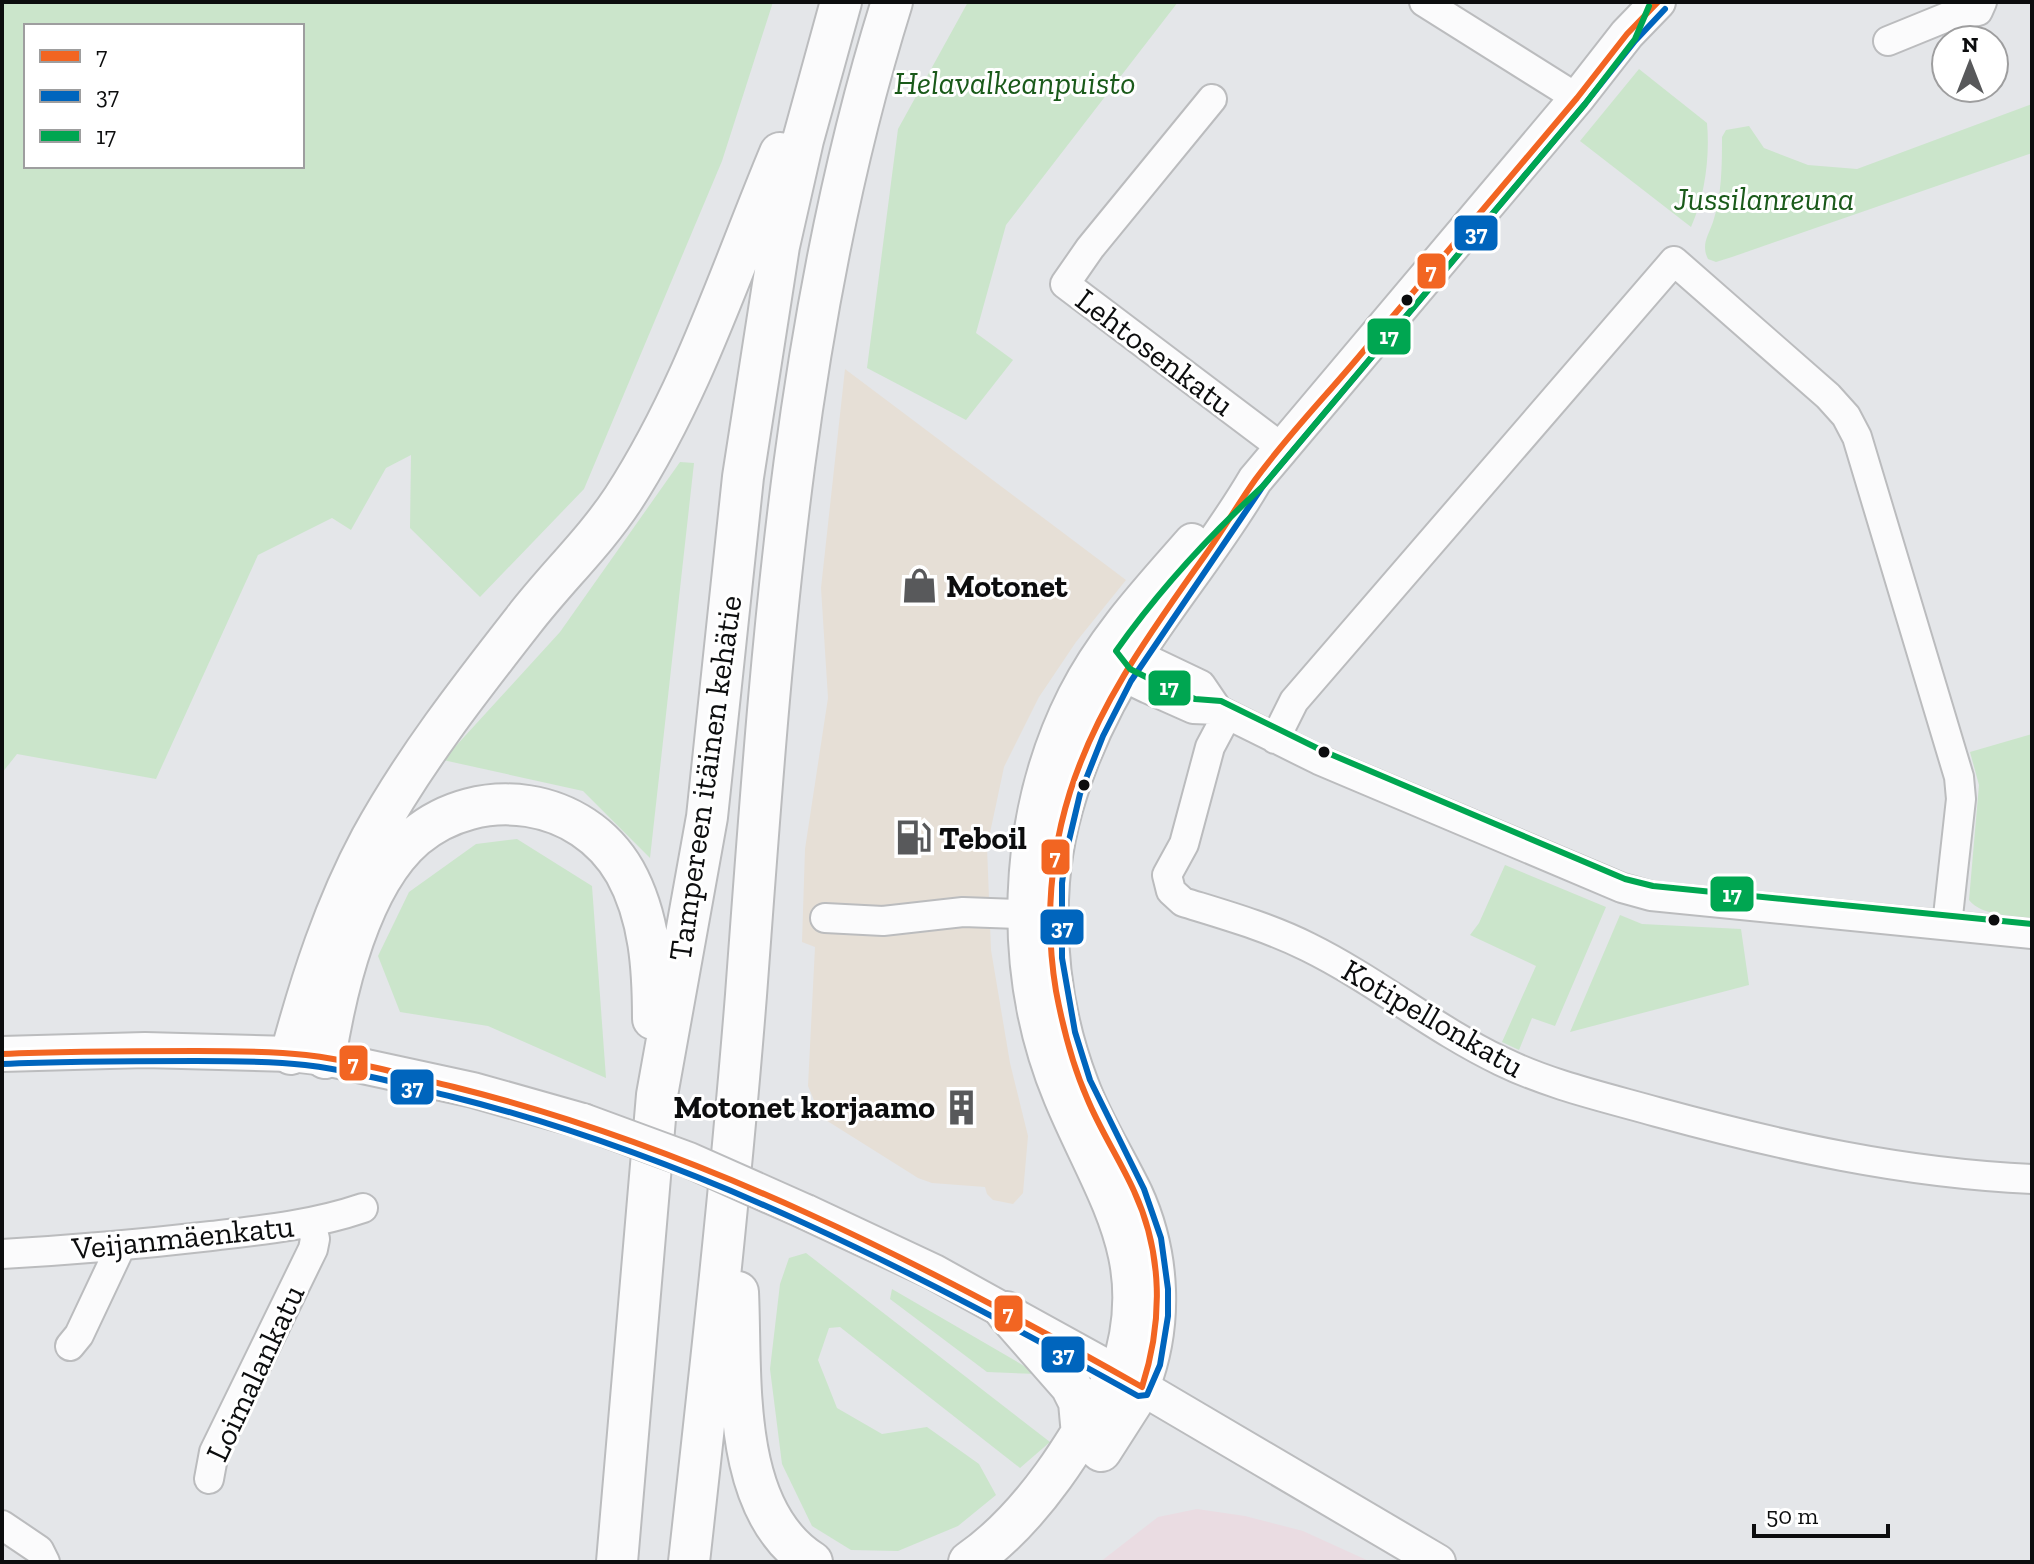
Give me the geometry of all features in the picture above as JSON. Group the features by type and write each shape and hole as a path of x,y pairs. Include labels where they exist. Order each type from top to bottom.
{"highway":[{"name":"Tampereen itäinen kehätie","path":"689,1562 732,1173 771,670 791,489 829,247 849,151 892,2"},
{"name":"Tampereen itäinen kehätie","path":"617,1562 657,1095 707,817 743,477 779,246 837,15"},
{"path":"308,1056 320,958 346,890 372,838 408,779 490,664 622,501 682,394 837,15"},
{"path":"308,1056 330,1025 352,946 369,903 389,867 414,838 437,822 490,803 515,804 542,808 577,824 611,851 625,873 639,903 650,949 657,1095"},
{"path":"732,1173 747,1453 754,1482 779,1530 795,1551 812,1562"},
{"path":"1006,1312 1071,1386 1079,1402 1082,1435"},
{"path":"969,1562 984,1552 1020,1516 1129,1380"},
{"path":"1010,1562 1042,1531 1076,1487 1129,1380"}],"main road":[{"path":"1627,34 1640,2"},
{"path":"1129,1380 1131,1289 1128,1264 1111,1204 1059,1093 1042,1041 1030,980 1038,915 1052,881 1062,825 1121,660 1130,613 1208,523 1255,480 1577,98 1627,34 1658,2"},
{"path":"1038,915 1065,1036 1081,1085 1135,1195 1153,1244 1159,1301 1150,1364 1129,1380"},
{"path":"2,1054 145,1050 308,1056 473,1090 583,1121 689,1160 934,1272 1129,1380 1438,1562"},
{"path":"1059,1341 1096,1337 1106,1330 1119,1316 1131,1289"}],"street":[{"path":"1424,2 1577,98"},
{"path":"1888,41 1951,10 1978,11 1982,2"},
{"name":"Lehtosenkatu","path":"1212,99 1090,248 1065,284 1281,447"},
{"path":"1275,739 1294,701 1674,261 1828,396 1846,416 1857,437 1959,777 1961,799 1947,925"},
{"path":"1121,660 1193,709 1222,712 1319,760 1622,888 1651,896 2032,934"},
{"name":"Kotipellonkatu","path":"1222,712 1184,844 1167,875 1171,891 1183,902 1280,933 1311,948 1484,1052 1540,1079 1803,1150 1905,1169 2032,1179"},
{"path":"825,918 883,921 963,912 1038,915"},
{"name":"Veijanmäenkatu","path":"2,1254 121,1246 311,1223 363,1208"},
{"name":"Loimalankatu","path":"209,1479 214,1452 313,1249 315,1239 311,1223"},
{"path":"70,1346 79,1335 121,1246"},
{"path":"2,1525 42,1556"}],"shaded area":[{"path":"845,369 1126,580 1076,642 1039,697 1004,767 987,847 991,950 1010,1063 1028,1136 1023,1193 1013,1204 993,1200 985,1187 932,1183 918,1178 821,1117 808,1086 815,947 802,942 805,849 828,698 821,588"},
{"path":"1197,1509 1245,1516 1303,1531 1371,1562 1100,1562 1158,1517"}],"green space":[{"path":"2,2 773,2 722,161 584,489 480,597 410,528 411,455 386,468 351,530 332,518 258,555 156,779 17,754 2,773"},
{"name":"Helavalkeanpuisto","path":"968,2 1178,2 1006,225 976,333 1013,360 966,420 867,368 898,129"},
{"path":"1639,69 1707,123 1705,176 1691,227 1580,141"},
{"name":"Jussilanreuna","path":"2032,104 2032,153 1732,257 1716,262 1708,259 1705,245 1718,201 1722,137 1726,130 1749,126 1764,148 1808,165 1857,169"},
{"path":"680,462 694,463 650,858 583,791 443,760 560,632"},
{"path":"2032,734 2032,919 1989,912 1969,900 1979,785 1970,752"},
{"path":"517,839 592,886 606,1078 488,1026 400,1012 378,956 409,892 476,844"},
{"path":"1505,865 1606,907 1555,1026 1532,1018 1519,1050 1502,1042 1536,966 1470,935 1479,923"},
{"path":"1620,915 1642,924 1741,929 1749,985 1570,1032"},
{"path":"806,1253 1050,1442 1020,1468 840,1327 829,1328 818,1360 837,1408 882,1434 927,1427 979,1464 996,1495 958,1526 898,1551 851,1550 812,1526 782,1464 770,1369 780,1284 789,1258"},
{"path":"892,1289 1038,1374 987,1372 890,1299"}],"transit line":[{"name":"7","path":"2,1054 210,1051 306,1055 380,1069 545,1112 634,1142 808,1213 977,1296 1142,1387 1154,1338 1156,1313 1157,1288 1150,1239 1134,1191 1092,1110 1077,1072 1068,1046 1053,966 1050,916 1054,866 1063,816 1082,759 1111,697 1129,668 1267,464 1577,98 1627,34 1658,2"},
{"name":"17","path":"1649,6 1635,39 1585,104 1263,486 1185,565 1116,651 1130,669 1152,680 1195,699 1221,701 1323,751 1625,879 1653,886 2032,924"},
{"name":"37","path":"2,1064 210,1061 305,1065 379,1079 544,1122 633,1152 805,1224 973,1306 1138,1396 1147,1395 1160,1365 1168,1316 1168,1289 1161,1238 1144,1189 1090,1080 1075,1032 1062,958 1062,883 1080,794 1103,736 1131,681 1263,486 1665,9"}],"place":[{"name":"Motonet","path":"920,586"},
{"name":"Teboil","path":"913,838"},
{"name":"Motonet korjaamo","path":"961,1107"}]}
